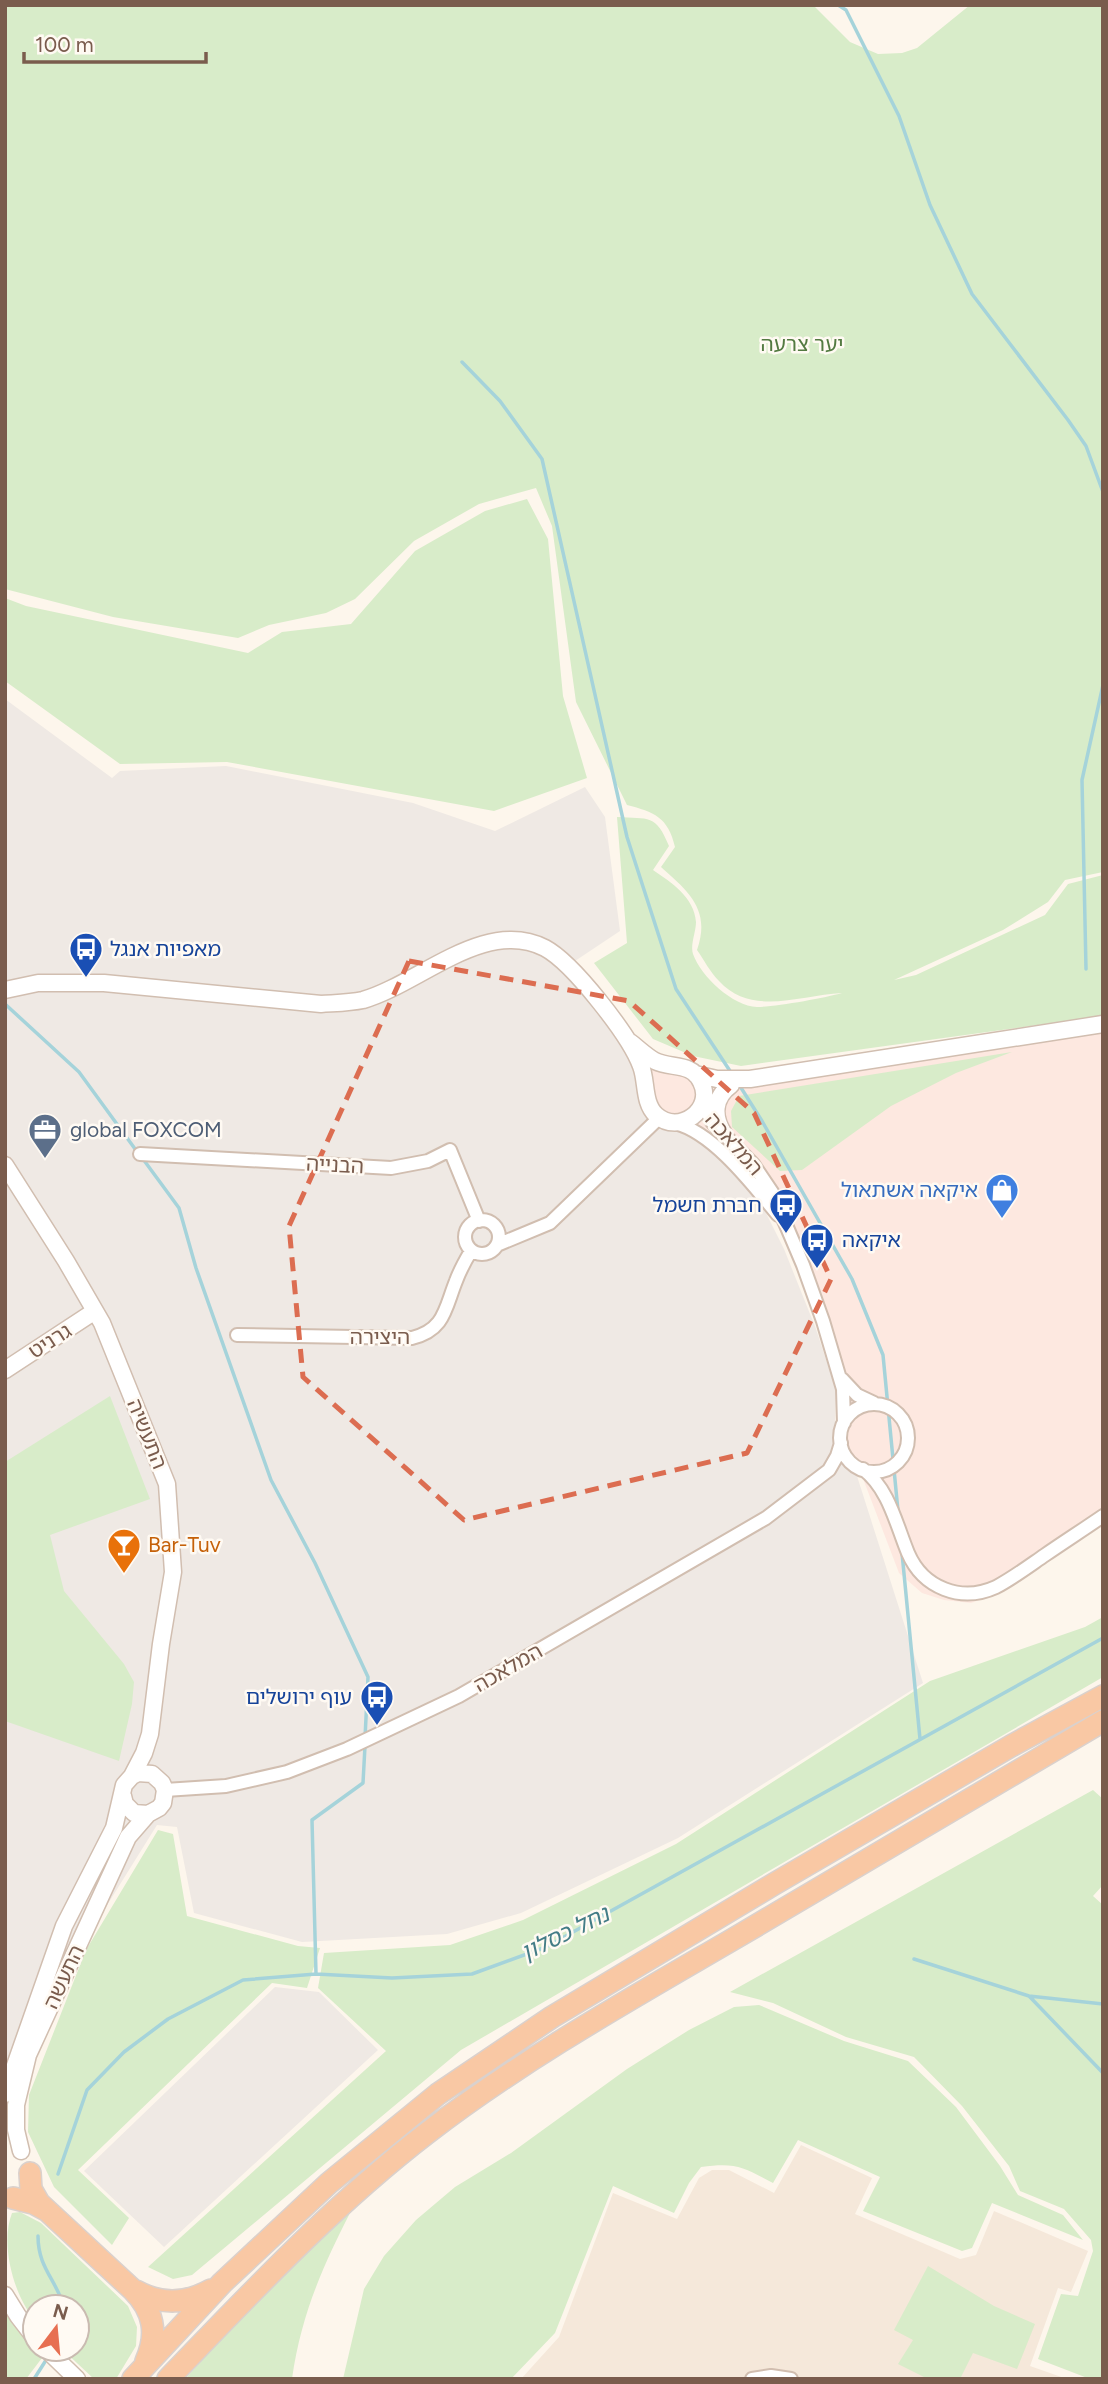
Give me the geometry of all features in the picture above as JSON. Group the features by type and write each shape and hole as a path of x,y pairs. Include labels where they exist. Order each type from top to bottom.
{"highway":[{"path":"138,2373 222,2283 329,2183 429,2102 541,2025 774,1884 1098,1698"},
{"path":"168,2379 341,2203 428,2133 520,2068 645,1991 1103,1721"},
{"path":"902,1840 1103,1738"},
{"path":"30,2173 34,2196 47,2211 145,2304 152,2319 153,2342 138,2373"},
{"path":"8,2199 33,2203 47,2211"},
{"path":"128,2285 147,2297 175,2302 203,2295 222,2283"}],"street":[{"path":"5,990 38,983 104,983 321,1004 345,1003 386,990 478,945 503,940 522,940 545,948 570,966 629,1042 641,1065 649,1104 667,1120"},
{"path":"695,1074 723,1079 750,1079 1103,1024"},
{"path":"629,1042 653,1060 684,1067 695,1074 703,1085 703,1103"},
{"path":"647,1091 654,1075 675,1066"},
{"path":"497,1245 499,1234 489,1222 480,1220 471,1223 465,1241 471,1251 487,1254 497,1245 550,1223 667,1120 694,1117 703,1103 717,1091 750,1079"},
{"path":"724,1135 717,1121 717,1107 720,1095 731,1086"},
{"name":"המלאכה","path":"703,1103 708,1118 762,1175 784,1222 808,1278 839,1376 844,1399 844,1423"},
{"name":"המלאכה","path":"667,1120 694,1131 727,1158 784,1222"},
{"name":"הבנייה","path":"140,1154 391,1168 428,1161 450,1150 480,1220"},
{"name":"התעשיה","path":"5,1165 95,1311 167,1484 173,1572 150,1734 132,1776"},
{"name":"היצירה","path":"237,1335 422,1336 430,1332 444,1315 456,1281 471,1251"},
{"name":"גרניט","path":"5,1370 95,1311"},
{"path":"839,1376 857,1395 893,1410 906,1426 908,1442 889,1480 888,1504"},
{"path":"878,1404 858,1408 844,1423 841,1443 848,1459 878,1483 909,1554 920,1573 937,1587 970,1594 994,1588 1103,1516"},
{"name":"המלאכה","path":"822,1476 836,1460 841,1443"},
{"path":"861,1468 882,1470 899,1461"},
{"name":"המלאכה","path":"161,1784 226,1786 287,1772 414,1719 459,1696 740,1534 822,1476 842,1468 861,1468"},
{"name":"התעשיה","path":"150,1734 161,1784"},
{"path":"5,2094 64,1926 114,1828 124,1785 132,1776 145,1772 161,1784 163,1803 148,1814 141,1815 128,1809 123,1796"},
{"name":"התעשה","path":"30,2173 16,2130 16,2105 28,2055 128,1837 148,1814"},
{"path":"5,2144 21,2151"},
{"path":"8,2199 25,2188 30,2173"},
{"path":"5,2295 21,2320"},
{"path":"60,2363 77,2379"},
{"path":"752,2379 771,2376 791,2379"}],"highlighted area":[{"path":"409,961 629,1001 754,1113 831,1279 747,1453 464,1520 303,1377 289,1226"}],"shaded area":[{"path":"5,699 112,778 120,771 226,766 413,803 495,831 585,787 605,817 620,931 566,967 636,1068 650,1115 684,1132 726,1163 759,1199 784,1249 816,1329 836,1390 834,1452 857,1476 923,1683 678,1838 521,1913 447,1934 302,1942 194,1913 177,1827 157,1825 5,2069"},
{"path":"1103,1018 1103,1525 996,1594 971,1603 944,1600 922,1593 899,1573 862,1476 836,1447 840,1391 818,1318 792,1253 768,1209 727,1162 685,1128 656,1116 645,1082 653,1069 679,1061 707,1069 745,1073"},
{"path":"275,1987 319,1992 378,2050 164,2247 84,2171"},
{"path":"801,2145 872,2178 855,2214 960,2259 976,2255 994,2211 1088,2251 1071,2292 1058,2288 1030,2366 1067,2379 521,2379 559,2337 613,2193 677,2219 699,2178 712,2170 729,2170 774,2193"}],"green space":[{"name":"יער צרעה","path":"5,5 813,5 850,42 878,54 902,53 917,48 970,5 1103,5 1103,872 1065,880 1048,902 1003,930 894,980 916,975 1045,915 1068,884 1103,875 1103,1016 741,1066 693,1056 653,1039 594,963 627,943 617,817 650,820 660,828 669,846 653,870 681,892 691,905 696,922 693,954 703,972 719,989 738,1002 757,1007 842,993 777,1001 746,998 732,992 719,981 697,950 701,924 695,903 661,867 675,847 672,837 658,817 627,805 576,702 552,526 536,488 479,504 414,541 355,599 326,613 269,625 238,638 113,617 5,589"},
{"path":"527,499 548,539 563,696 587,778 494,811 227,762 120,764 5,681 5,598 26,606 248,653 282,632 351,624 415,551 485,511"},
{"path":"1012,1052 956,1073 891,1106 802,1170 780,1171 732,1127 731,1111 739,1096"},
{"path":"110,1396 150,1499 50,1535 64,1591 124,1664 134,1682 132,1704 119,1761 5,1721 5,1462"},
{"path":"1103,1617 1103,1677 461,2050 192,2275 173,2279 148,2267 386,2051 318,1988 324,1953 450,1945 523,1920 676,1844 930,1681 1085,1627"},
{"path":"1093,1790 1103,1799 1103,1885 1093,1896 1103,1905 1103,2379 1090,2379 1038,2359 1061,2294 1078,2296 1093,2251 1091,2240 1064,2209 1020,2191 1009,2166 962,2106 914,2057 846,2037 773,2003 730,1992"},
{"path":"158,1830 173,1834 187,1916 298,1946 320,1948 307,1988 272,1983 78,2170 129,2218 112,2245 54,2187 28,2132 29,2095 86,1950"},
{"path":"759,2005 844,2041 908,2061 956,2107 1018,2195 1063,2215 1083,2240 992,2203 972,2248 962,2251 863,2211 880,2177 798,2140 773,2183 739,2167 701,2167 689,2183 674,2213 613,2186 555,2333 511,2379 343,2379 364,2289 384,2256 416,2220 455,2187 511,2153 627,2069 689,2030 734,2007"},
{"path":"351,2211 314,2292 301,2334 292,2379 185,2379 277,2278"},
{"path":"20,2212 41,2223 128,2306 137,2327 136,2346 116,2379 94,2379 77,2363 91,2363 91,2293 21,2293 21,2299 8,2253 7,2239 12,2213"},
{"path":"928,2266 994,2306 1035,2324 1017,2369 973,2353 960,2379 928,2379 898,2364 913,2340 894,2330"},
{"path":"5,2313 21,2332 21,2363 38,2363 26,2379 5,2379"}],"waterway":[{"path":"838,5 846,10 899,116 930,205 972,294 1086,446 1103,492"},
{"path":"462,362 500,401 542,459 627,837 676,989 732,1074"},
{"path":"1086,969 1082,780 1103,685"},
{"path":"5,1004 79,1072 138,1153"},
{"path":"738,1083 852,1279 883,1355 898,1511"},
{"path":"143,1159 179,1208 196,1268 271,1480 315,1563 368,1677 365,1738"},
{"path":"902,1553 920,1739"},
{"name":"נחל כסלון","path":"58,2174 87,2090 124,2052 168,2019 243,1980 316,1974 392,1978 472,1974 546,1947 1103,1638"},
{"path":"316,1974 312,1820 363,1783 365,1746"},
{"path":"914,1959 1029,1996 1103,2004"},
{"path":"1029,1996 1103,2073"},
{"name":"נחל כסלון","path":"38,2236 41,2257 59,2293"},
{"name":"נחל כסלון","path":"34,2379 44,2363"}],"place":[{"name":"מאפיות אנגל","path":"86,979"},
{"name":"global FOXCOM","path":"45,1160"},
{"name":"איקאה אשתאול","path":"1002,1220"},
{"name":"חברת חשמל","path":"786,1235"},
{"name":"איקאה","path":"817,1270"},
{"name":"Bar-Tuv","path":"124,1575"},
{"name":"עוף ירושלים","path":"377,1727"}]}
